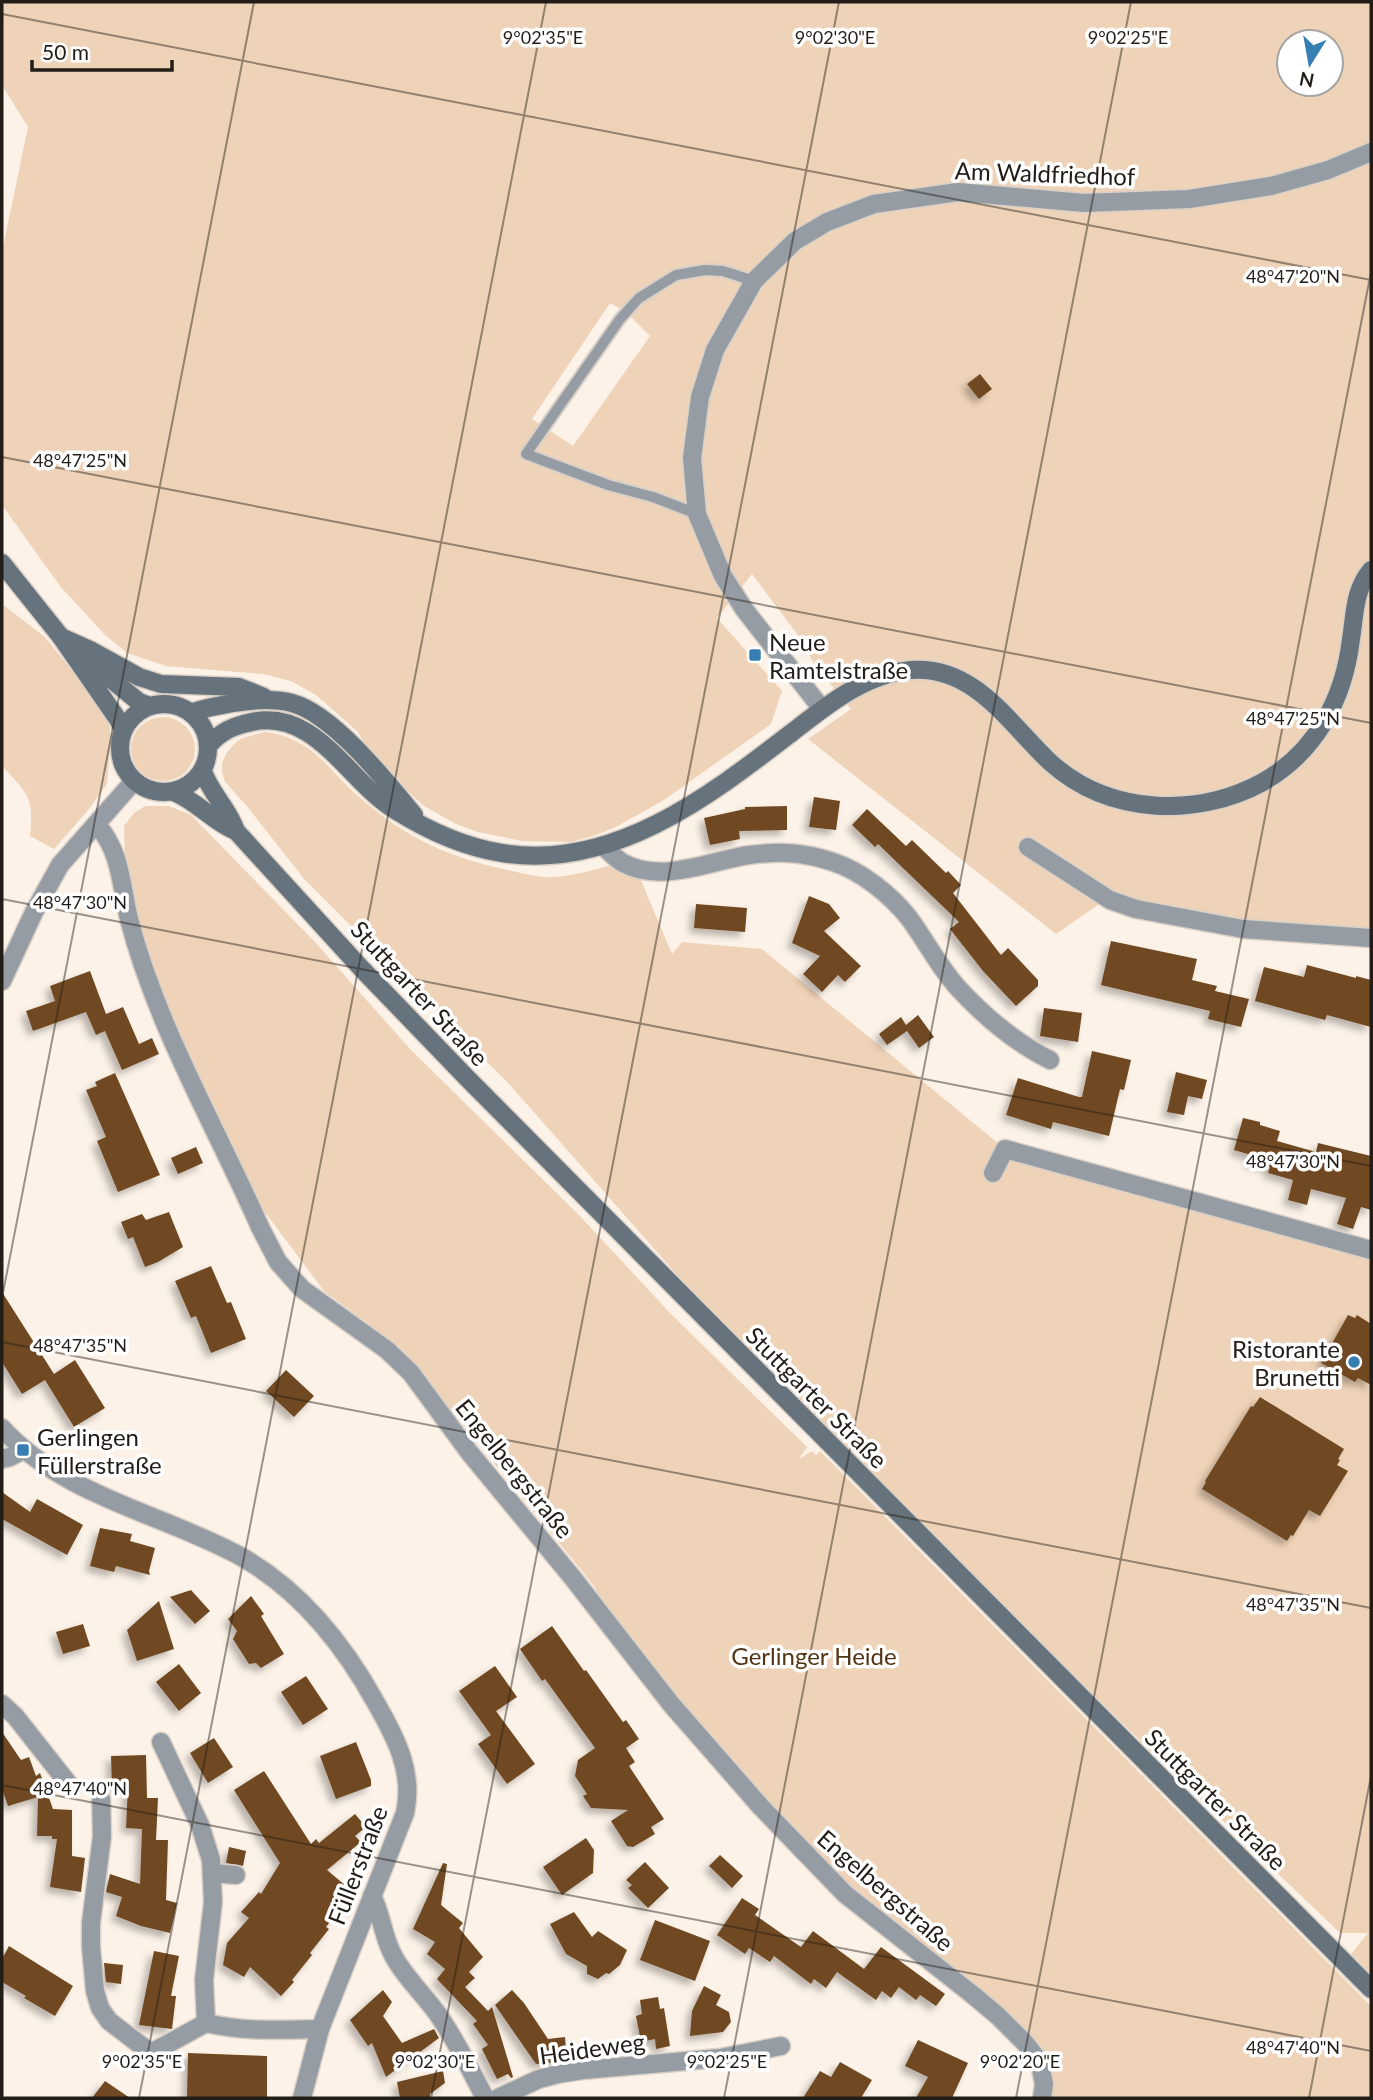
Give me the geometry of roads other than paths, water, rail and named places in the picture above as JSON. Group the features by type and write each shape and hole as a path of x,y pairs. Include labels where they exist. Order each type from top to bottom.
{"main road":[{"path":"2,564 61,637 123,730"},
{"path":"208,746 226,729 247,723 263,720 289,724 320,741 377,797 395,810 457,842 513,855 561,855 603,846 662,822 709,793 843,694 888,673 916,669 945,673 969,685 1001,710 1051,763 1073,780 1097,792 1149,806 1210,803 1263,781 1288,765 1326,720 1339,696 1347,669 1357,593 1371,570"},
{"path":"61,637 139,677 161,684 239,688 270,700"},
{"path":"61,637 120,688 139,702 150,706"},
{"path":"191,713 214,706 270,700 295,704 317,714 344,737 420,823"},
{"path":"171,704 191,713 206,733 208,746 203,771 191,785 174,792 153,791 134,781 122,763 120,741 123,730 134,715 150,706 171,704"},
{"name":"Stuttgarter Straße","path":"203,771 232,819 236,831 361,968 1371,1989"},
{"name":"Stuttgarter Straße","path":"174,792 186,797 221,825 236,831"}],"street":[{"name":"Am Waldfriedhof","path":"822,709 744,609 723,576 697,514 692,458 700,397 715,349 754,281 795,241 827,222 874,204 958,192 1084,203 1189,199 1271,186 1328,170 1371,152"},
{"path":"2,981 34,912 60,865 134,781"},
{"name":"Engelbergstraße","path":"97,825 114,851 129,919 157,1004 266,1238 286,1274 323,1305 387,1350 411,1373 469,1452 572,1577 677,1712 743,1788 819,1869 876,1920 998,2016 1025,2043 1041,2069 1044,2084 1042,2098"},
{"path":"603,846 625,864 649,871 701,866 747,855 773,853 803,853 836,863 860,875 908,917 957,987 985,1015 1030,1050 1050,1060"},
{"path":"1028,847 1110,900 1136,909 1243,929 1371,938"},
{"path":"993,1173 1005,1149 1371,1250"},
{"name":"Füllerstraße","path":"2,1428 23,1450 59,1475 241,1557 289,1592 313,1614 336,1642 365,1683 391,1729 404,1762 409,1797 320,2029 302,2098"},
{"path":"2,1459 23,1450"},
{"path":"2,1704 71,1787"},
{"path":"161,1742 208,1845 213,1873 213,1902 204,1980 205,2023"},
{"path":"101,1799 102,1836 91,1923 93,1970 100,2008 109,2021 151,2053 205,2023 255,2030 320,2029"},
{"path":"213,1873 236,1875"},
{"path":"372,1896 392,1954 448,2029 485,2098"},
{"name":"Heideweg","path":"498,2098 539,2079 558,2074 720,2058 781,2046"}],"lane":[{"path":"697,514 608,485 526,454 620,319 639,298 676,275 705,270 723,271 754,281"}],"place":[{"name":"Neue Ramtelstraße","path":"755,655"},
{"name":"Ristorante Brunetti","path":"1354,1362"},
{"name":"Gerlingen Füllerstraße","path":"23,1450"}],"park label":[{"name":"Gerlinger Heide","path":"814,1655"}]}
